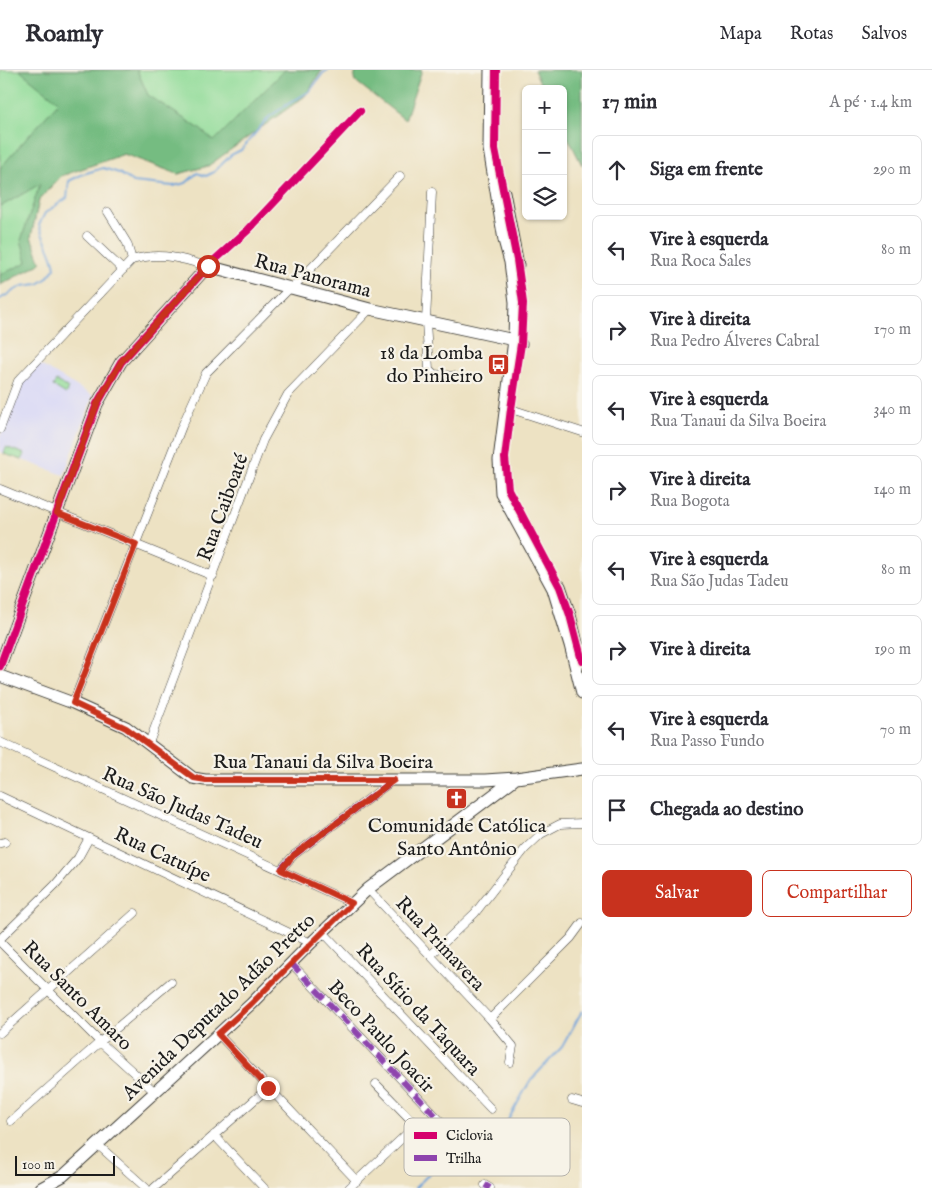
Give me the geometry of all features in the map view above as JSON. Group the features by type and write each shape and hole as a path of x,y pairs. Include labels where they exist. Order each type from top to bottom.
{"street":[{"path":"490,70 489,149 504,240 510,262 517,342 506,458 508,489 560,587 570,615 582,661"},
{"path":"496,70 495,149 517,260 523,303 498,460 501,494 553,589 582,693"},
{"path":"0,666 97,404 121,362 208,266 248,230 360,111"},
{"path":"73,703 182,426 206,373 400,176"},
{"path":"432,192 426,322 429,369 434,374 454,376"},
{"path":"0,428 18,381 132,260 127,243 108,212"},
{"path":"87,236 123,270"},
{"name":"Rua Panorama","path":"132,260 146,256 162,255 370,310 517,342"},
{"name":"Rua Caiboaté","path":"149,743 263,440 288,394 370,310"},
{"path":"511,409 582,432"},
{"path":"0,489 213,576"},
{"name":"Rua Tanaui da Silva Boeira","path":"0,676 73,703 126,728 149,743 194,778 206,780 485,780 516,778 582,769"},
{"name":"Rua São Judas Tadeu","path":"0,742 352,903"},
{"name":"Avenida Deputado Adão Pretto","path":"41,1188 63,1176 155,1092 368,889 516,778"},
{"path":"281,870 294,855 394,780"},
{"name":"Rua Catuípe","path":"0,796 311,942"},
{"path":"431,955 475,913 524,849 541,834 560,824 582,823"},
{"path":"0,940 61,878 78,858 89,838"},
{"name":"Rua Primavera","path":"368,889 431,955 513,1046 510,1062"},
{"path":"0,1033 135,913"},
{"path":"490,1019 571,938 582,923"},
{"name":"Rua Sítio da Taquara","path":"323,932 491,1109"},
{"name":"Rua Santo Amaro","path":"0,940 100,1042 155,1092"},
{"name":"Beco Paulo Joacir","path":"292,963 438,1118"},
{"path":"12,1121 100,1042 172,982"},
{"path":"218,1034 358,1181"},
{"path":"376,1084 409,1118"},
{"path":"154,1188 268,1088"},
{"path":"572,1100 582,1103"},
{"path":"214,1135 264,1188"},
{"path":"349,1188 404,1137"},
{"path":"97,1144 146,1188"}],"shaded area":[{"path":"39,364 93,396 64,475 0,452 0,436 20,382"}],"green space":[{"path":"0,70 322,70 305,96 208,166 178,174 124,154 61,176 39,200 31,237 41,263 0,285"},
{"path":"19,70 137,70 148,95 200,129 214,141 285,70 322,70 305,96 208,166 178,174 124,154 61,176 39,200 31,237 41,263 0,285 0,275 27,262 21,240 40,184 0,207 0,168 59,102"},
{"path":"356,70 422,70 405,120 354,80"},
{"path":"534,70 582,70 582,165 567,136 567,85 541,85"},
{"path":"56,381 69,388 66,394 53,386"},
{"path":"6,447 25,454 22,460 4,454"}],"waterway":[{"path":"0,299 22,286 38,284 46,279 55,268 39,225 45,213 67,198 69,181 83,174 103,168 119,173 133,182 173,186 186,183 197,173 206,176 214,172 231,155 241,150 269,117 310,91 323,73 328,70"},
{"path":"509,1118 530,1081 562,1047 582,1011"},
{"path":"415,1188 427,1176"}],"marked path":[{"path":"281,869 294,855 394,780"},
{"path":"291,963 438,1118"},
{"path":"485,1185 490,1188"}],"cycle path":[{"path":"496,70 495,149 517,260 523,303 521,344 505,458 508,489 560,587 570,615 582,661"},
{"path":"0,666 97,404 121,362 208,266 248,230 360,111"}],"place":[{"name":"18 da Lomba do Pinheiro","path":"499,364"},
{"name":"Comunidade Católica Santo Antônio","path":"457,799"}],"route":[{"path":"208,266 121,362 97,404 57,513 136,544 73,703 126,728 149,743 194,778 206,780 394,780 294,855 281,870 352,903 251,1004 218,1034 268,1088"}]}
